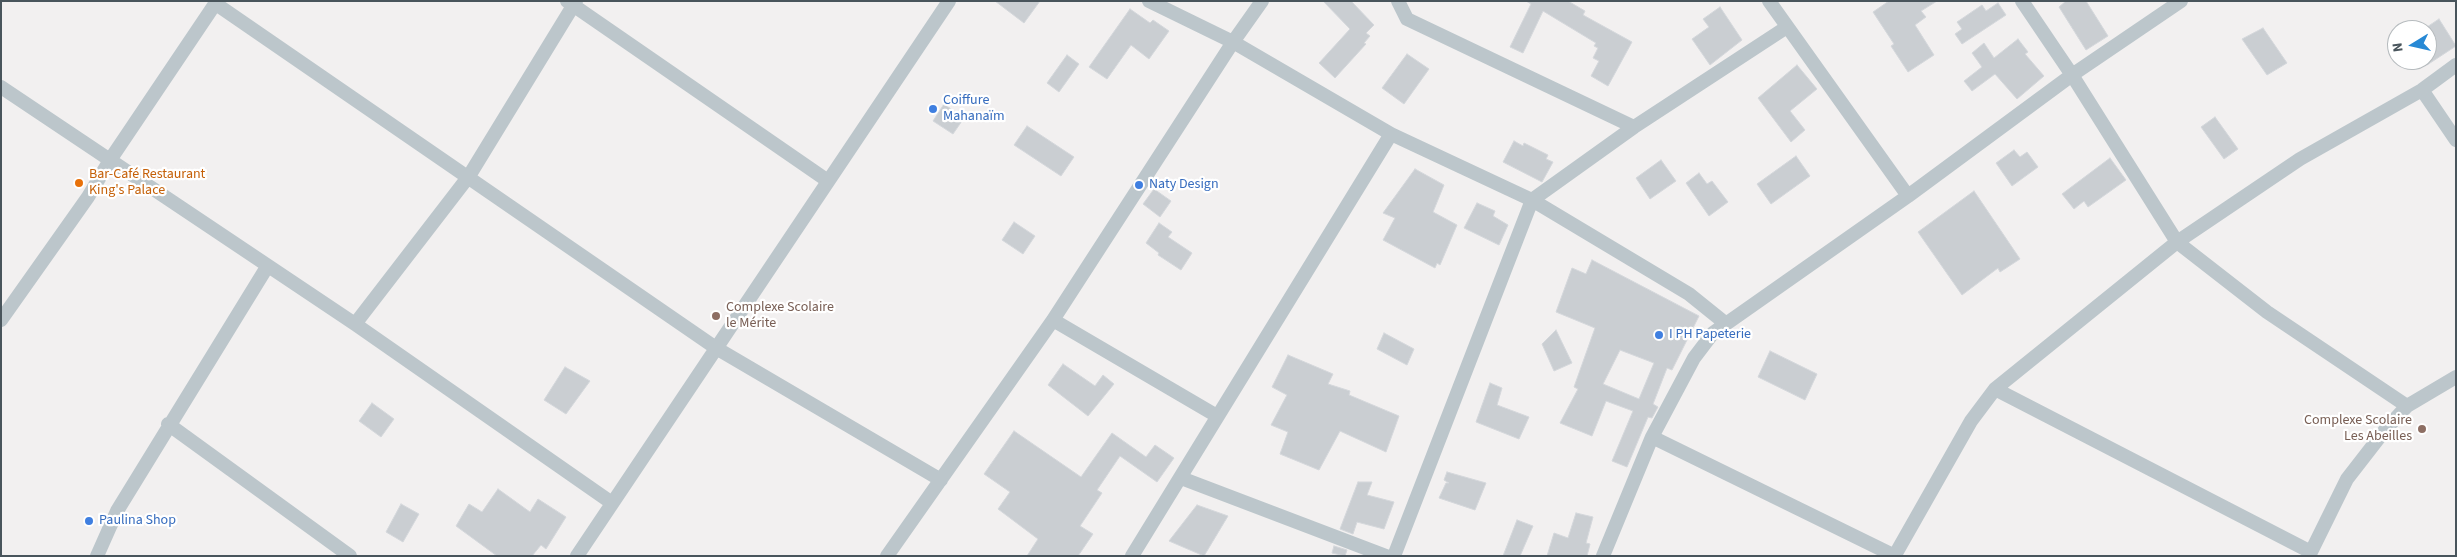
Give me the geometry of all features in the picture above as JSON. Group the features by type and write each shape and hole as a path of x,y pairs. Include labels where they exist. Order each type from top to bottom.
{"street":[{"path":"1149,1 1233,42 1391,134 1532,200 1689,294 1725,323"},
{"path":"887,556 1053,320 1233,42 1262,1"},
{"path":"1398,1 1407,19 1634,127"},
{"path":"1770,1 1908,196"},
{"path":"2022,1 2072,75 2177,242 2267,312 2407,406"},
{"path":"1603,556 1652,437 1694,358 1713,333 1908,196 2072,75 2181,1"},
{"path":"1,320 83,205 110,160 217,3 716,348 941,480"},
{"path":"355,324 469,176 572,3 828,181"},
{"path":"577,556 828,181 944,3"},
{"path":"1394,556 1532,200 1634,127 1787,27"},
{"path":"1652,437 1895,556 1971,421 1995,389 2177,242 2300,159 2422,90 2456,65"},
{"path":"1,87 267,267 355,324 612,503"},
{"path":"2422,90 2456,140"},
{"path":"1132,556 1391,134"},
{"path":"97,556 117,511 168,424 267,267"},
{"path":"1053,320 1217,416"},
{"path":"1995,389 2310,554 2347,479 2384,430 2407,406 2456,377"},
{"path":"168,424 350,556"},
{"path":"1181,478 1386,556"}],"building":[{"path":"995,1 1040,1 1024,23"},
{"path":"1323,1 1351,1 1374,25 1366,33 1370,36 1364,43 1366,44 1335,78 1319,63 1350,29"},
{"path":"1526,1 1568,1 1585,11 1583,15 1632,42 1608,86 1591,76 1599,61 1593,58 1598,48 1594,46 1596,43 1543,11 1523,53 1510,47 1531,4"},
{"path":"1889,1 1937,1 1921,11 1926,17 1915,25 1934,55 1908,72 1891,46 1894,44 1873,12"},
{"path":"2066,1 2086,1 2108,36 2086,50 2059,7"},
{"path":"1998,3 2006,15 1962,44 1955,34 1962,29 1957,22 1982,5 1986,11"},
{"path":"1720,7 1742,40 1710,65 1692,39 1709,27 1703,19"},
{"path":"1130,9 1150,23 1153,20 1169,31 1149,59 1131,45 1107,79 1089,67"},
{"path":"2439,19 2456,46 2437,58 2437,20"},
{"path":"2263,28 2287,63 2267,75 2242,39"},
{"path":"2018,39 2028,52 2025,54 2044,76 2017,99 1995,74 1972,91 1964,81 1982,67 1972,53 1984,43 1994,58"},
{"path":"1407,54 1429,69 1404,104 1382,88"},
{"path":"1067,55 1079,64 1059,92 1047,83"},
{"path":"1797,65 1817,89 1790,111 1805,130 1791,142 1758,98"},
{"path":"944,104 964,118 953,134 933,121"},
{"path":"2215,117 2238,149 2224,159 2201,127"},
{"path":"1027,126 1074,157 1061,176 1014,145"},
{"path":"1514,141 1523,146 1524,143 1548,155 1546,159 1553,162 1542,182 1503,162"},
{"path":"2014,150 2020,157 2027,152 2038,167 2012,186 1996,163"},
{"path":"1796,156 1810,176 1771,204 1757,184"},
{"path":"2110,158 2126,180 2088,207 2084,201 2074,209 2062,194"},
{"path":"1661,160 1676,181 1650,199 1636,178"},
{"path":"1415,169 1444,185 1433,212 1457,225 1440,265 1437,263 1435,268 1383,240 1395,218 1383,213"},
{"path":"1699,173 1707,184 1712,181 1728,202 1709,216 1686,183"},
{"path":"1154,189 1171,201 1160,217 1143,204"},
{"path":"1974,191 2020,259 2000,272 1998,268 1962,295 1918,232"},
{"path":"1477,203 1495,211 1493,216 1508,225 1499,245 1464,228"},
{"path":"1014,222 1035,236 1023,254 1002,240"},
{"path":"1159,223 1172,232 1168,237 1192,253 1181,270 1158,255 1159,253 1146,243"},
{"path":"1592,260 1699,316 1672,370 1667,368 1653,404 1658,407 1652,418 1648,417 1627,467 1612,461 1633,411 1606,401 1592,436 1560,423 1578,389 1574,387 1595,328 1556,312 1572,268 1586,274","holes":["1620,350 1654,363 1639,399 1603,384"]},
{"path":"1556,330 1572,363 1554,371 1542,344"},
{"path":"1384,333 1414,349 1407,365 1377,349"},
{"path":"1770,351 1817,374 1805,400 1758,377"},
{"path":"1288,355 1333,374 1328,384 1350,391 1349,395 1399,416 1386,452 1340,431 1319,470 1280,454 1288,432 1271,425 1287,395 1272,387"},
{"path":"1063,364 1095,386 1103,375 1114,384 1088,416 1048,385"},
{"path":"565,367 590,381 566,414 544,400"},
{"path":"1490,383 1502,388 1497,405 1529,417 1519,439 1476,422"},
{"path":"372,403 394,419 381,437 359,421"},
{"path":"1014,431 1081,477 1112,433 1146,457 1155,445 1174,458 1157,482 1120,456 1097,490 1102,493 1080,526 1093,534 1078,556 1027,556 1038,539 998,509 1010,492 984,474"},
{"path":"1447,472 1486,483 1475,510 1439,498 1446,483 1449,483 1444,480"},
{"path":"1358,482 1372,482 1367,495 1394,502 1384,529 1357,522 1353,534 1340,529"},
{"path":"498,489 530,512 538,499 566,517 546,549 541,545 532,556 497,556 456,526 469,504 482,512"},
{"path":"401,504 419,514 403,542 386,532"},
{"path":"1197,505 1228,516 1204,556 1169,541"},
{"path":"1576,513 1593,517 1586,543 1590,544 1587,556 1547,556 1554,533 1568,538"},
{"path":"1517,520 1533,526 1520,556 1503,556"},
{"path":"1334,546 1347,550 1345,556 1332,553"}],"place":[{"name":"Coiffure Mahanaïm","path":"933,109"},
{"name":"Bar-Café Restaurant King's Palace","path":"79,183"},
{"name":"Naty Design","path":"1139,185"},
{"name":"Complexe Scolaire le Mérite","path":"716,316"},
{"name":"I PH Papeterie","path":"1659,335"},
{"name":"Complexe Scolaire Les Abeilles","path":"2422,429"},
{"name":"Paulina Shop","path":"89,521"}]}
